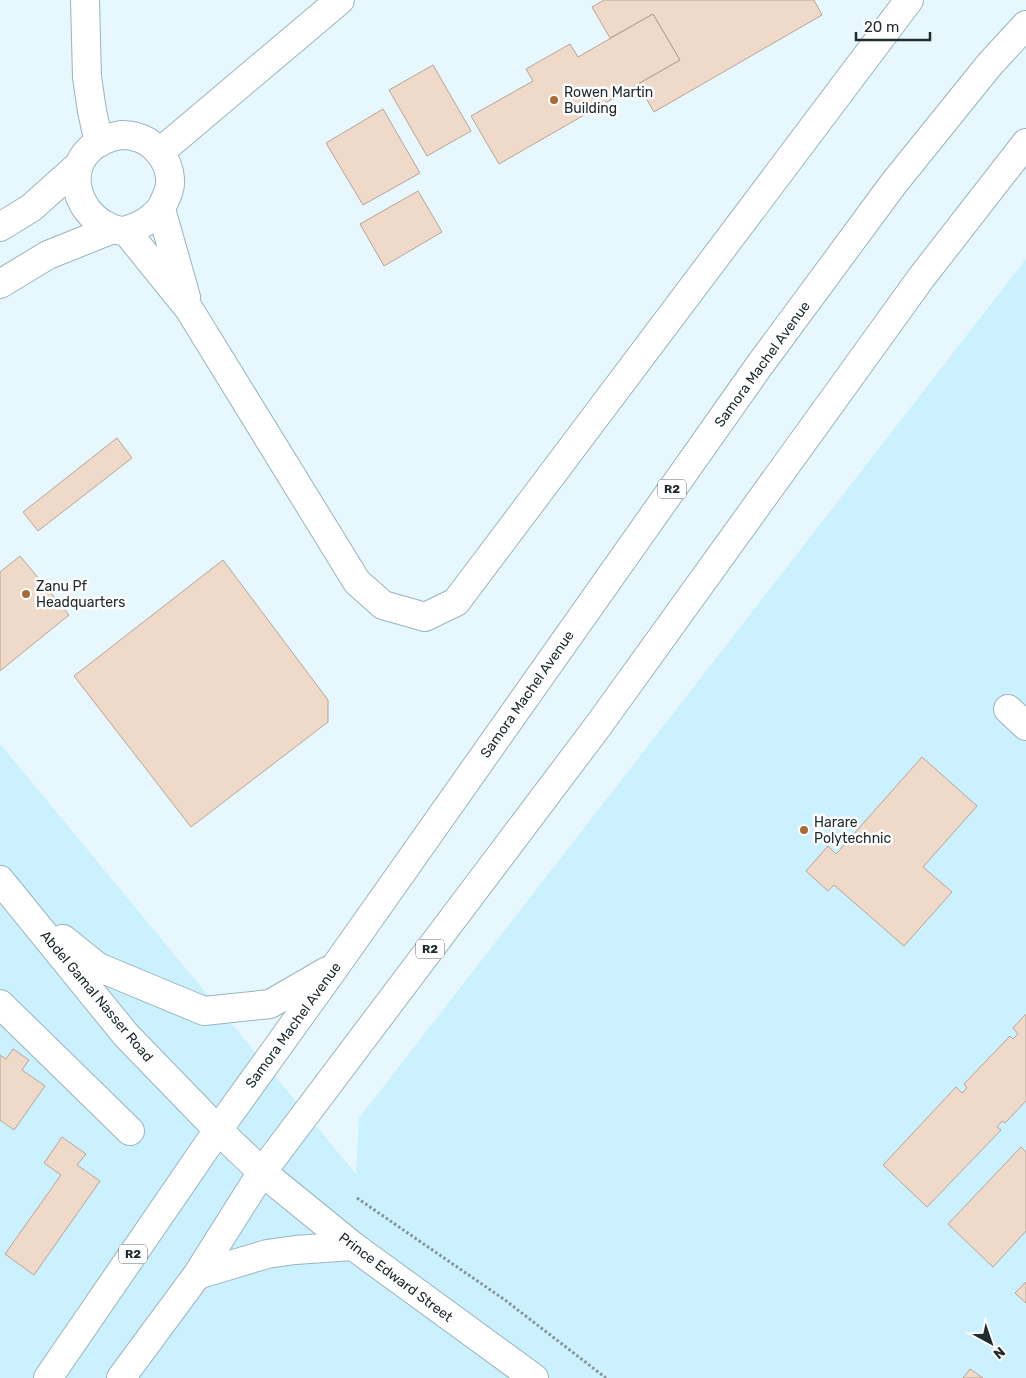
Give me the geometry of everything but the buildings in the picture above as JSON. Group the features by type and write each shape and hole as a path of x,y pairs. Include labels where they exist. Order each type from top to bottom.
{"main road":[{"path":"86,0 87,77 99,143"},
{"path":"160,152 340,0"},
{"path":"79,165 76,183 80,198 88,213 101,223 120,230 189,308 357,582 383,605 425,618 456,602 908,0"},
{"name":"Samora Machel Avenue","path":"48,1378 218,1130 759,366 894,183 990,64 1026,25"},
{"path":"0,226 31,208 79,165 89,150 106,138 121,135 137,137 150,142 160,152 167,165 170,179 169,192 161,209 144,224 120,230 48,255 0,284"},
{"name":"R2","path":"121,1378 197,1275 262,1172 598,726 921,278 1026,143"},
{"path":"161,209 189,308"},
{"name":"Abdel Gamal Nasser Road","path":"0,880 126,1035 218,1130 262,1172"},
{"path":"25,910 98,967 204,1011 270,1004 335,967"},
{"path":"0,1004 130,1131"},
{"name":"Prince Edward Street","path":"262,1172 353,1246 534,1378"},
{"path":"197,1275 267,1254 353,1246"}],"path":[{"path":"357,1198 505,1300 606,1378"}],"shaded area":[{"name":"Harare Polytechnic","path":"1026,259 1026,1378 0,1378 0,744 356,1174 359,1118"}],"place":[{"name":"Rowen Martin Building","path":"554,100"},
{"name":"Zanu Pf Headquarters","path":"26,594"},
{"name":"Harare Polytechnic","path":"804,830"}]}
